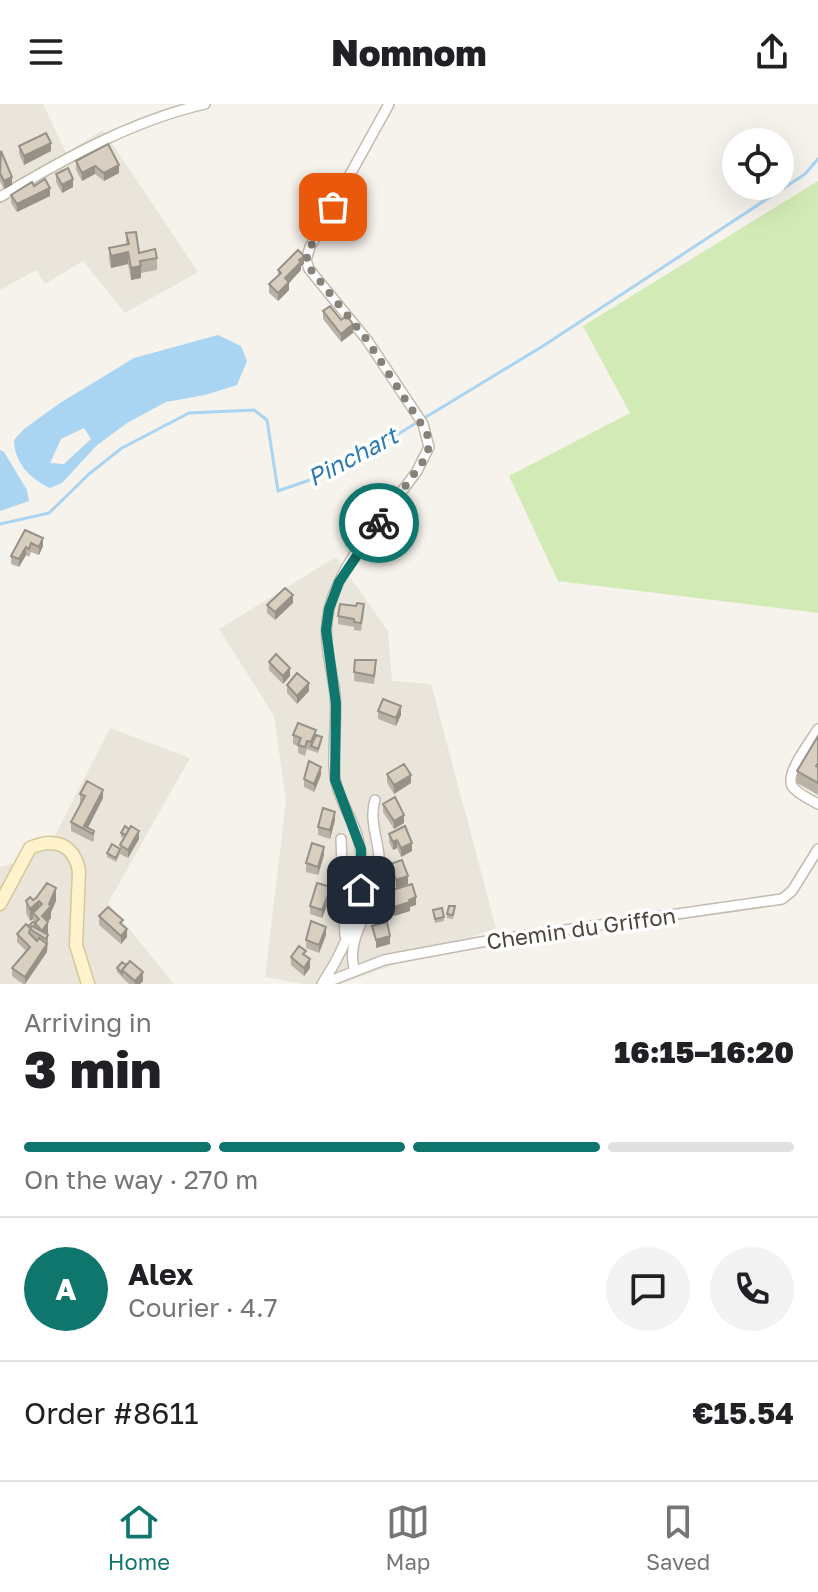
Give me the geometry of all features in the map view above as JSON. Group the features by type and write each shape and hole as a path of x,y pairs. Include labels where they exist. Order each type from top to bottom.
{"main road":[{"path":"0,904 30,848 51,842 68,848 77,859 79,871 76,945 88,984"}],"street":[{"path":"0,197 129,129 205,104"},
{"path":"322,984 345,939 361,890 362,858 355,827 335,780 336,704 326,641 327,619 345,571 424,460 429,441 420,419 367,340 312,274 306,260 310,247 389,104"},
{"path":"818,729 792,770 790,779 793,788 818,804"},
{"path":"355,971 350,955 380,873 380,846 371,811 375,800"},
{"path":"341,839 345,939"},
{"name":"Chemin du Griffon","path":"322,984 384,960 481,942 782,899 792,891 818,849"}],"shaded area":[{"path":"0,104 43,104 66,153 103,130 198,272 125,313 83,261 45,284 36,270 0,290"},
{"path":"336,557 388,631 392,681 431,684 496,928 341,984 304,984 265,977 286,801 274,716 219,629"},
{"path":"110,728 190,758 108,903 174,984 0,984 0,867 24,860 50,845"}],"green space":[{"path":"818,181 818,613 558,581 509,476 630,413 583,326 787,200 794,200 794,196"}],"water":[{"path":"218,335 241,346 247,361 237,385 166,402 127,423 96,446 62,483 50,488 30,475 17,456 14,440 60,403 134,358","holes":["84,428 91,439 64,464 50,463 61,439"]},
{"path":"0,450 27,490 29,501 0,511"}],"building":[{"path":"46,133 51,143 24,156 19,146"},
{"path":"108,144 119,165 104,173 95,166 82,173 76,161"},
{"path":"1,151 12,177 4,181 0,173"},
{"path":"68,168 73,179 62,185 56,174"},
{"path":"45,179 50,188 17,204 11,195 32,182 34,186"},
{"path":"136,232 139,253 155,249 157,258 140,261 141,266 131,268 128,252 111,256 109,248 129,244 126,233"},
{"path":"298,250 304,256 285,278 289,282 278,293 269,284"},
{"path":"330,306 341,320 347,316 353,324 341,334 323,311"},
{"path":"25,530 43,538 39,547 31,543 29,549 26,547 19,559 11,556"},
{"path":"285,588 293,595 275,612 267,605"},
{"path":"357,603 364,604 361,623 338,616 340,604 356,606"},
{"path":"276,654 290,668 283,676 269,662"},
{"path":"355,660 376,660 374,676 354,672"},
{"path":"297,673 309,683 297,696 287,685"},
{"path":"383,699 401,706 396,718 378,711"},
{"path":"298,723 316,730 305,747 298,745 301,738 293,735"},
{"path":"316,735 322,737 318,749 311,746"},
{"path":"818,736 816,766 818,783 797,771"},
{"path":"309,761 321,767 314,784 304,779"},
{"path":"404,764 411,775 394,785 387,774"},
{"path":"87,781 103,790 84,826 94,831 93,834 71,822 85,796 80,794"},
{"path":"395,797 404,815 394,821 383,804"},
{"path":"323,808 335,812 330,830 318,827"},
{"path":"131,826 139,831 128,850 120,845"},
{"path":"405,826 412,843 401,848 389,834"},
{"path":"312,843 324,847 318,867 306,863"},
{"path":"112,844 120,849 116,858 107,853"},
{"path":"402,860 408,876 396,880 390,864"},
{"path":"47,883 56,888 49,904 51,906 42,916 48,922 42,931 35,923 39,919 33,913 42,904 39,901 30,909 26,901 30,897 33,900 36,898"},
{"path":"317,883 331,887 322,910 310,906"},
{"path":"412,884 416,897 394,907 389,891"},
{"path":"449,906 455,906 453,915 447,914"},
{"path":"108,907 123,920 120,923 127,929 121,936 99,916"},
{"path":"442,908 444,917 435,919 433,910"},
{"path":"311,921 326,927 319,945 306,940"},
{"path":"387,922 390,936 376,940 372,926"},
{"path":"26,924 37,941 39,938 47,944 25,977 12,968 30,947 17,934"},
{"path":"32,926 48,935 46,939 30,929"},
{"path":"299,946 310,959 304,968 291,957"},
{"path":"130,961 143,972 135,981 122,970"},
{"path":"122,962 126,965 122,973 117,968"}],"waterway":[{"name":"Pinchart","path":"0,524 49,513 89,474 122,448 189,413 254,410 267,420 278,491 327,474 543,346 805,174 818,159"}],"way so far":[{"path":"333,207 307,253 307,265 367,340 418,415 429,441 424,460 379,523"}],"route":[{"path":"361,890 361,849 335,780 336,704 326,630 329,609 339,582 379,523"}]}
